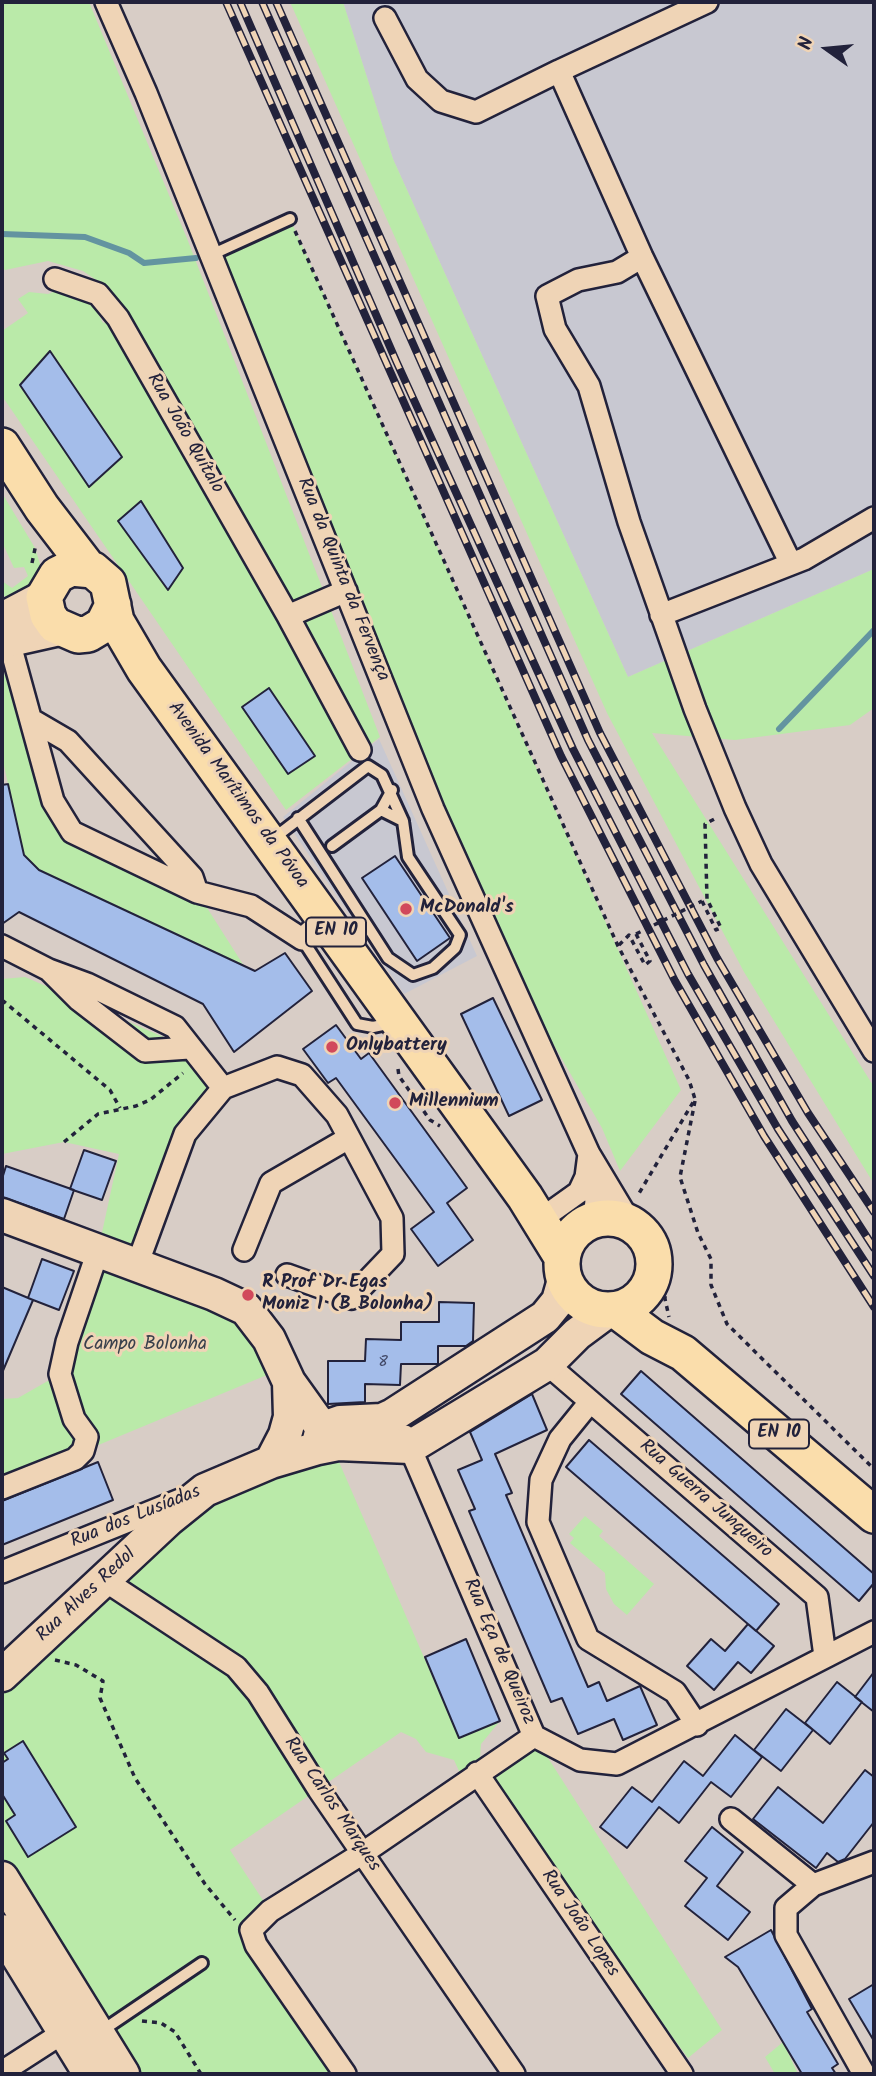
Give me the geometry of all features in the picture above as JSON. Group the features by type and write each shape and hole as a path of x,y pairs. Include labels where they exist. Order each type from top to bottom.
{"main road":[{"name":"Avenida Marítimos da Póvoa","path":"2,446 42,508 63,580 48,615 144,669"},
{"name":"Avenida Marítimos da Póvoa","path":"63,580 108,583 116,621 144,669 270,841 314,928 398,1021 563,1214 563,1269"},
{"path":"74,631 103,625 113,606"},
{"path":"563,1269 572,1235 563,1214 615,1218 635,1209 654,1255 654,1270 646,1291 633,1303 612,1310"},
{"name":"EN 10","path":"563,1269 582,1303 612,1310 652,1337 684,1353 874,1515"},
{"name":"EN 10","path":"646,1291 657,1313 684,1353"}],"street":[{"name":"Rua da Quinta da Fervença","path":"106,2 211,255 433,809 589,1154 635,1209"},
{"path":"385,18 417,79 441,101 476,112 707,2"},
{"path":"559,71 642,257 791,564"},
{"path":"642,257 617,272 578,280 547,296 555,329 589,386 629,522 661,615 735,808 761,863 874,1051"},
{"name":"Rua João Quítalo","path":"55,279 98,295 118,318 288,616 360,750"},
{"path":"661,615 791,564 874,518"},
{"path":"4,634 63,580"},
{"path":"288,616 346,591"},
{"path":"4,634 74,631"},
{"path":"4,634 32,720 53,800 72,832 197,892 251,906 314,928"},
{"path":"32,720 68,741 192,877 197,892"},
{"path":"2,946 175,1027 223,1088"},
{"path":"49,970 79,1000 145,1051 189,1048"},
{"path":"136,1265 185,1134 223,1088 277,1067 302,1075 337,1115 347,1139 392,1218 393,1254 351,1298 287,1275"},
{"path":"244,1250 271,1184 347,1139"},
{"name":"Rua da Quinta da Fervença","path":"563,1214 596,1202 589,1154"},
{"path":"563,1214 586,1177 589,1154"},
{"path":"2,1215 246,1309 270,1339 315,1431 338,1444 410,1447 547,1364 577,1334 612,1310"},
{"path":"2,1488 75,1459 83,1451 87,1437 74,1419 60,1374 67,1342 98,1251"},
{"path":"315,1431 393,1415 545,1317 558,1301 563,1269"},
{"name":"Rua Guerra Junqueiro","path":"547,1364 817,1597 825,1656"},
{"path":"590,1402 560,1440 541,1480 538,1522 588,1639 675,1692 697,1725"},
{"name":"Rua Eça de Queiroz","path":"393,1415 410,1447 534,1736 580,1760 617,1764 874,1632"},
{"name":"Rua dos Lusíadas","path":"2,1572 271,1462 285,1435 315,1431"},
{"name":"Rua Alves Redol","path":"2,1675 205,1490"},
{"name":"Rua Carlos Marques","path":"104,1580 236,1667 258,1693 514,2074"},
{"path":"345,2074 254,1938 270,1911 363,1853 534,1736"},
{"name":"Rua João Lopes","path":"477,1773 682,2074"},
{"path":"731,1819 813,1885"},
{"path":"864,2074 786,1935 786,1908 813,1885 874,1862"},
{"path":"2,1878 9,1930 90,2074"},
{"path":"9,1930 109,2026 123,2074"},
{"path":"2,2072 64,2032"}],"lane":[{"path":"211,255 289,219"},
{"path":"270,841 298,818 368,766 382,775 392,790 403,821 408,856 460,935 455,948 433,968 413,975 388,958 370,926 298,818"},
{"path":"332,846 380,810 392,790"},
{"path":"380,810 403,821"},
{"path":"109,2026 202,1964"}],"path":[{"path":"289,219 618,946 666,1033 695,1099 680,1177 698,1233 711,1259 711,1285 727,1324 874,1469"},
{"path":"618,946 629,935 645,965 650,961 636,934 702,901 716,930 721,928 707,899 705,824 735,808"},
{"path":"2,1000 110,1090 120,1108"},
{"path":"64,1142 98,1114 136,1106 150,1100 183,1073"},
{"path":"635,1209 695,1099"},
{"path":"26,1652 76,1665 103,1681 100,1698 135,1778 205,1884 254,1938"},
{"path":"109,2026 161,2023 175,2032 201,2074"}],"shaded area":[{"path":"343,2 874,2 874,569 628,677 393,159"},
{"path":"379,739 477,956 404,994 283,817"}],"green space":[{"path":"2,2 89,2 188,241 380,737 286,810 2,396 2,331 28,313 18,299 29,292 48,294 64,288 91,300 103,323 117,318 111,290 83,271 48,261 5,270 2,267"},
{"path":"290,2 343,2 393,159 628,677 874,569 874,708 850,725 735,740 652,733 874,1087 874,1184 744,972 607,713"},
{"path":"290,219 681,1090 620,1171 602,1128 498,949 211,255"},
{"path":"2,493 35,548 41,567 39,581 15,605 2,594 2,581 12,588 28,576 24,567 14,568 2,542"},
{"path":"2,668 53,800 72,832 197,892 244,966 39,870 24,855 2,757"},
{"name":"Campo Bolonha","path":"25,977 189,1048 223,1088 143,1249 214,1294 269,1339 267,1375 2,1485 2,1399 18,1398 60,1374 98,1251 119,1154 64,1142 2,1154 2,979"},
{"path":"336,1455 459,1738 500,1721 481,1744 480,1758 486,1768 464,1782 454,1760 426,1752 416,1739 401,1732 230,1850 270,1911 252,1930 348,2074 123,2074 2,1876 2,1675 211,1505"},
{"path":"585,1516 603,1531 599,1536 654,1584 627,1615 614,1604 606,1589 605,1573 570,1543 574,1538 569,1534"},
{"path":"534,1736 722,2030 688,2058 482,1779"},
{"path":"783,2042 798,2074 775,2074 765,2057"}],"building":[{"path":"50,351 122,457 89,487 20,385"},
{"path":"141,501 183,568 168,590 118,521"},
{"path":"269,688 315,756 288,774 242,707"},
{"path":"8,784 24,855 39,870 255,971 285,953 312,991 234,1052 203,1004 19,912 2,924 2,785"},
{"name":"McDonald's","path":"395,856 450,938 417,961 362,878"},
{"path":"493,998 542,1100 509,1116 461,1014"},
{"path":"336,1025 361,1059 369,1053 467,1188 447,1203 473,1240 438,1266 411,1229 434,1212 336,1078 328,1083 303,1049"},
{"path":"84,1150 116,1161 102,1200 70,1189"},
{"path":"6,1166 74,1190 64,1219 2,1197 2,1179"},
{"path":"42,1259 74,1271 59,1310 28,1298"},
{"path":"2,1287 33,1300 2,1373"},
{"path":"439,1302 474,1303 473,1341 466,1346 438,1346 438,1364 401,1364 400,1385 365,1384 365,1402 328,1404 328,1361 365,1361 366,1339 401,1340 401,1322 439,1322"},
{"path":"641,1371 874,1574 874,1583 859,1601 621,1394"},
{"path":"532,1394 547,1430 495,1454 512,1493 506,1495 588,1687 599,1682 607,1701 640,1686 657,1725 623,1740 614,1719 578,1734 562,1698 551,1702 469,1511 475,1509 458,1470 482,1460 470,1432"},
{"path":"589,1440 779,1604 756,1631 566,1467"},
{"path":"98,1462 113,1500 2,1545 2,1501"},
{"path":"748,1624 774,1646 751,1673 738,1662 714,1690 687,1666 711,1639 725,1651"},
{"path":"466,1639 500,1721 459,1738 425,1657"},
{"path":"874,1672 874,1712 855,1697"},
{"path":"837,1682 862,1702 830,1744 805,1723"},
{"path":"786,1709 813,1730 781,1771 754,1750"},
{"path":"735,1735 762,1757 731,1797 711,1782 679,1823 659,1807 627,1848 600,1827 632,1787 652,1802 684,1761 703,1776"},
{"path":"23,1741 76,1827 28,1857 6,1821 15,1815 2,1794 2,1763 8,1759 4,1753"},
{"path":"865,1770 874,1777 874,1822 845,1859 838,1862 827,1853 816,1868 753,1819 778,1787 823,1823"},
{"path":"712,1827 743,1852 717,1886 750,1912 728,1940 685,1906 707,1878 685,1861"},
{"path":"771,1930 812,2009 807,2012 838,2064 832,2068 836,2074 802,2074 738,1967 725,1957"},
{"path":"874,1984 874,2041 849,1999"}],"waterway":[{"path":"2,234 85,237 129,253 144,263 196,258"},
{"path":"779,729 874,630"}],"railway":[{"path":"226,2 561,756 675,981 764,1136 874,1307"},
{"path":"240,2 397,363 573,749 688,974 778,1129 874,1276"},
{"path":"262,2 588,740 704,965 792,1121 874,1248"},
{"path":"276,2 600,733 717,958 808,1113 874,1212"}],"place":[{"name":"McDonald's","path":"406,909"},
{"name":"Onlybattery","path":"332,1047"},
{"name":"Millennium","path":"395,1103"},
{"name":"R Prof Dr Egas Moniz 1 (B Bolonha)","path":"248,1295"}]}
